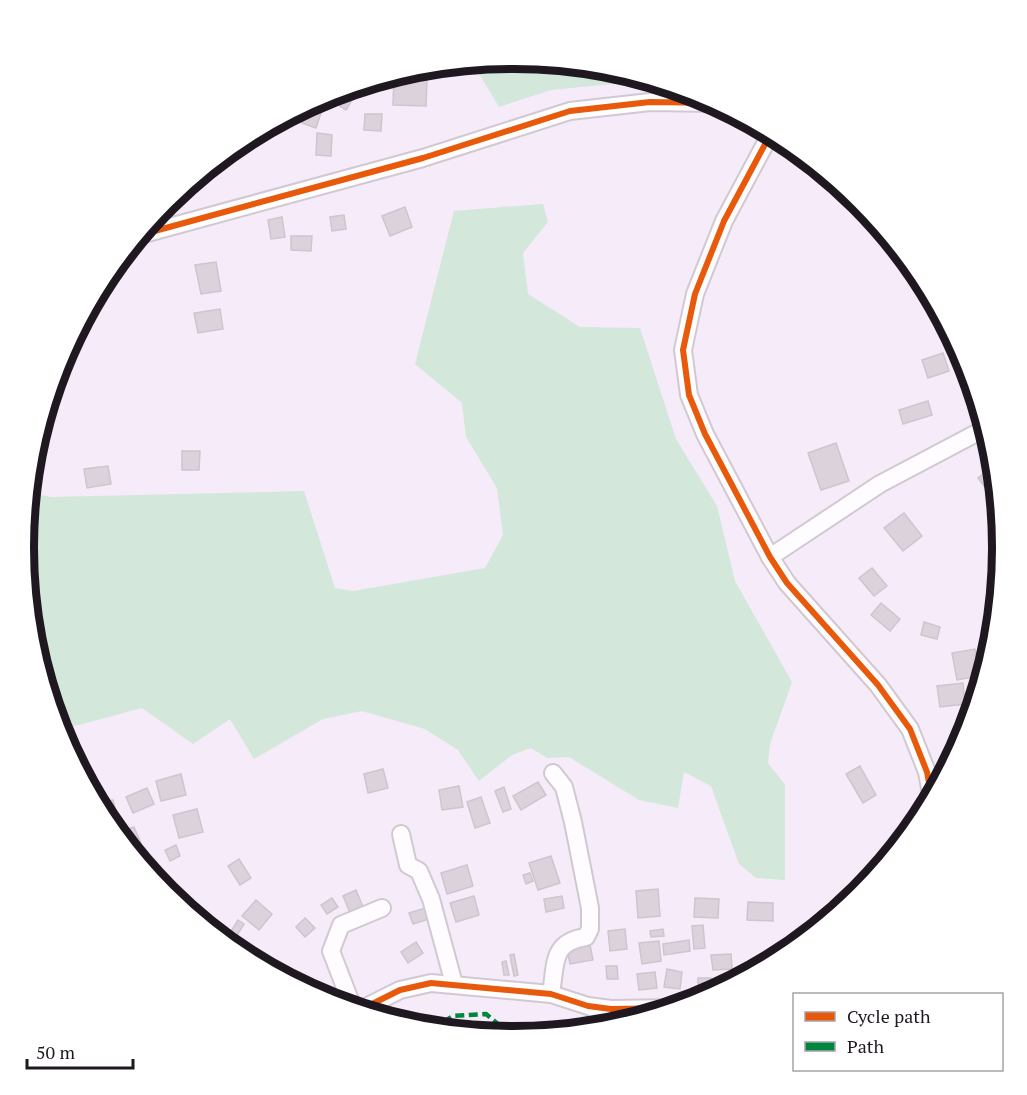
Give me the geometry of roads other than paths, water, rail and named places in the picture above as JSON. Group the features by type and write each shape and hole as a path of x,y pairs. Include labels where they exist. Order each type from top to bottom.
{"street":[{"path":"154,231 423,158 570,111 650,102 692,103"},
{"path":"767,141 724,221 695,294 683,350 689,395 705,434 770,557 787,583 878,685 910,729 927,772 929,785"},
{"path":"770,557 880,484 978,432"},
{"path":"551,994 561,946 569,939 586,937 590,929 590,908 564,787 553,773"},
{"path":"401,834 408,865 419,871 431,899 454,984"},
{"path":"349,997 331,951 340,925 382,908"},
{"path":"371,1004 400,990 431,983 551,994 588,1005 638,1010"},
{"path":"588,1005 608,1017"}]}
